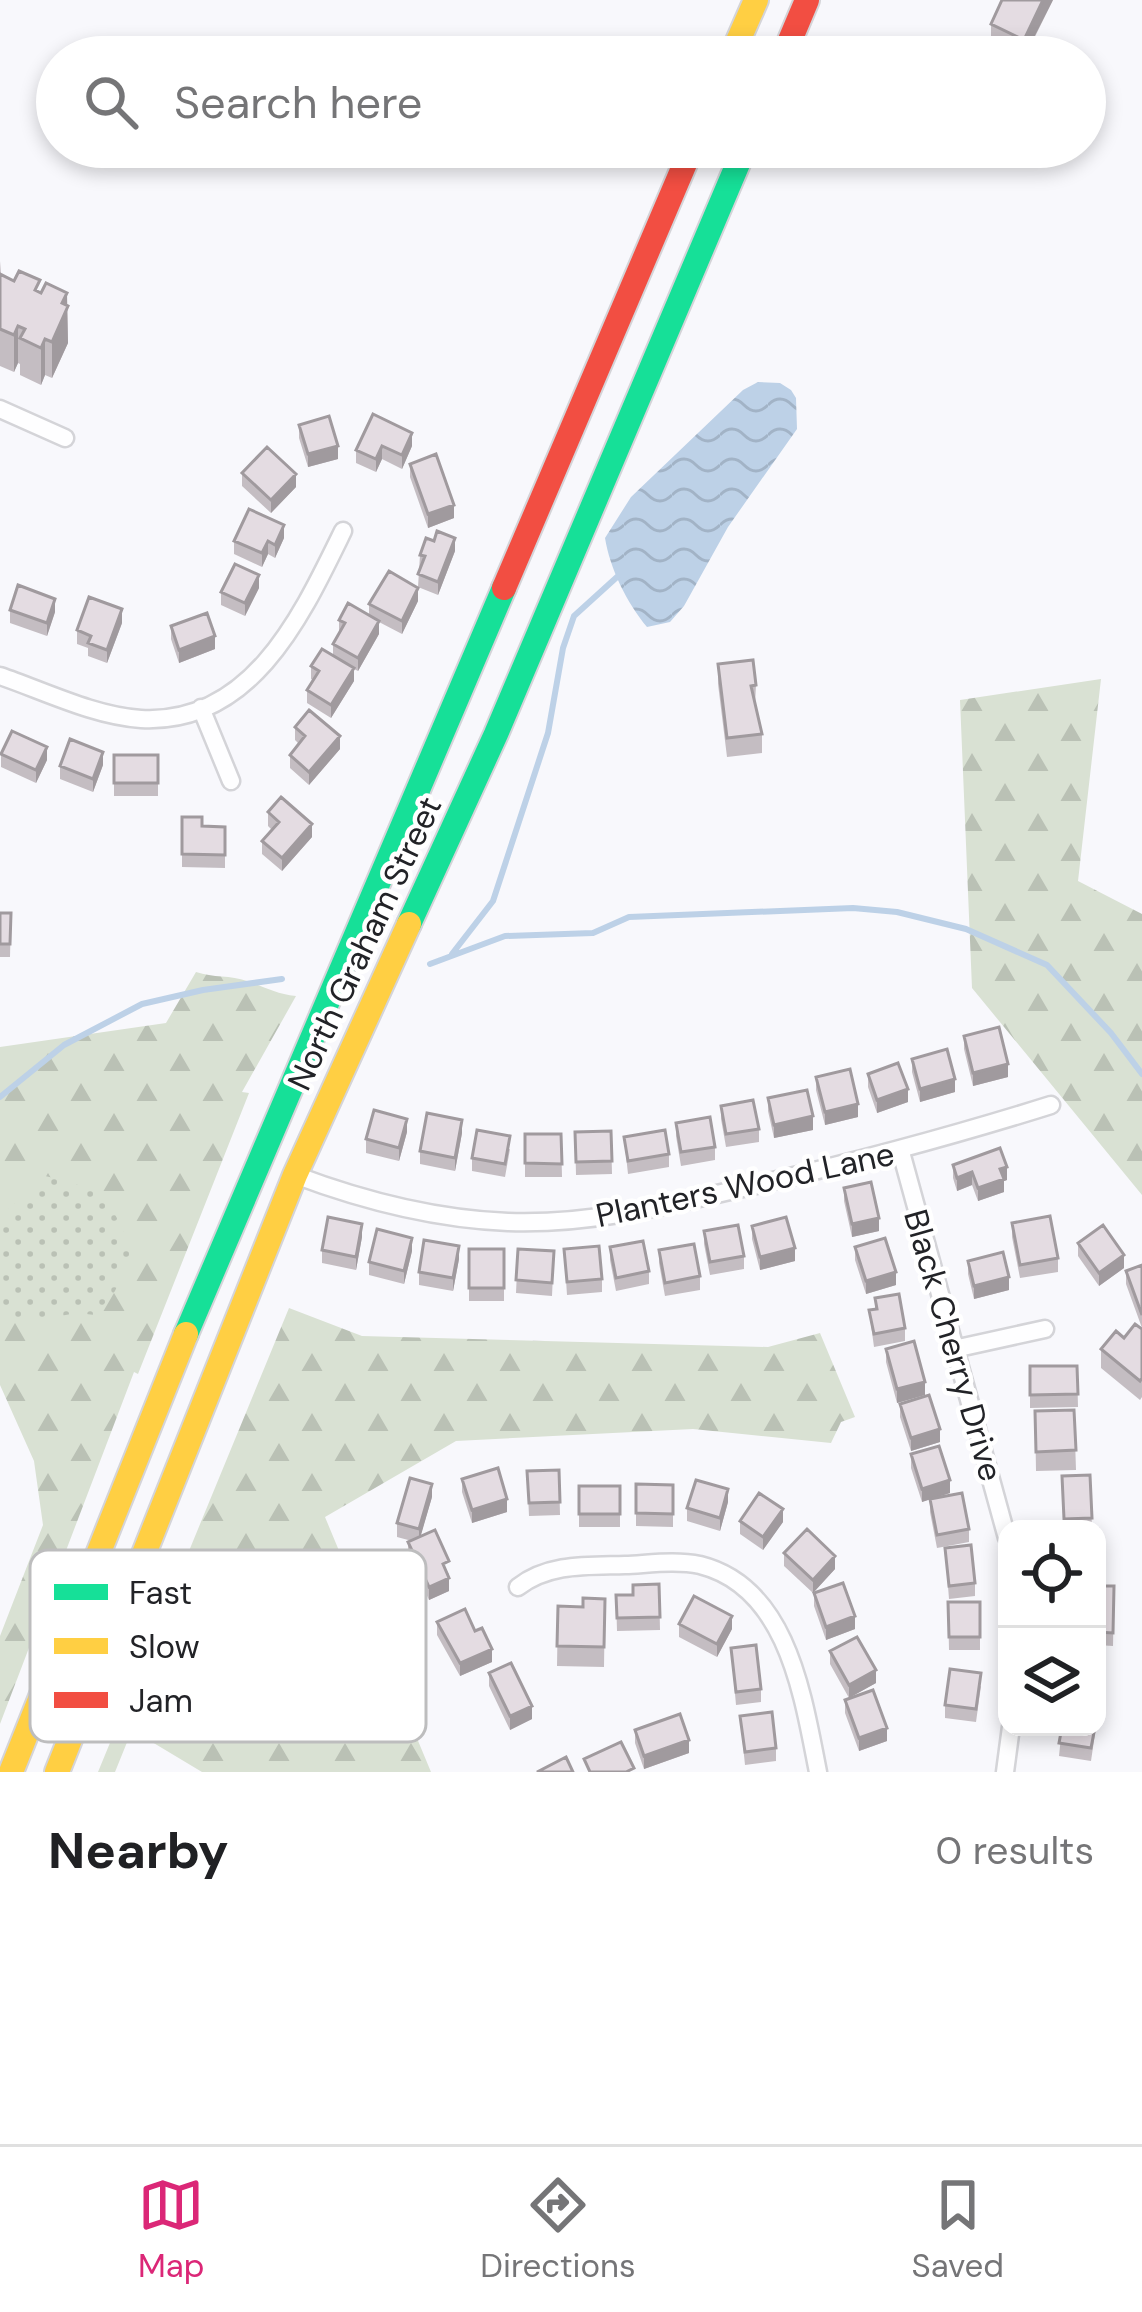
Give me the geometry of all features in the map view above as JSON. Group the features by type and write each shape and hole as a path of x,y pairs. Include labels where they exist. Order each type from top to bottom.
{"main road":[{"path":"740,36 756,0"},
{"path":"792,36 807,0"},
{"name":"North Graham Street","path":"100,1550 192,1318 683,168"},
{"name":"North Graham Street","path":"146,1550 295,1175 496,734 736,168"},
{"name":"North Graham Street","path":"11,1772 30,1724"},
{"name":"North Graham Street","path":"57,1772 69,1742"}],"street":[{"path":"0,409 65,438"},
{"path":"0,676 104,712 140,719 173,717 201,708 234,694 269,661 343,531"},
{"path":"201,708 231,781"},
{"name":"Planters Wood Lane","path":"295,1175 404,1209 508,1222 556,1221 660,1207 901,1152 1052,1105"},
{"name":"Black Cherry Drive","path":"901,1152 1002,1520"},
{"path":"954,1349 1045,1329"},
{"path":"518,1587 530,1577 563,1567 681,1563 715,1570 741,1584 775,1622 787,1648 818,1772"},
{"path":"1005,1772 1010,1736"}],"green space":[{"path":"1101,679 1078,881 1142,914 1142,1195 972,988 960,700"},
{"path":"196,972 241,979 296,996 242,1092 249,1093 66,1550 33,1550 43,1525 34,1461 0,1385 0,1047 166,1023"},
{"path":"45,1176 103,1198 132,1253 115,1291 95,1315 77,1313 31,1321 0,1313 0,1216"},
{"path":"289,1308 362,1336 768,1347 820,1333 855,1417 841,1422 831,1443 693,1429 456,1441 325,1517 339,1550 189,1550"},
{"path":"30,1559 30,1645 0,1724 0,1636"},
{"path":"110,1742 127,1742 115,1772 98,1772"},
{"path":"152,1742 419,1742 431,1772 202,1772"}],"water":[{"path":"758,382 780,383 791,390 796,398 797,429 728,527 684,606 670,622 647,627 620,585 605,538 631,497 743,390"}],"building":[{"path":"1002,0 1043,0 1026,36 991,24"},
{"path":"19,271 40,280 35,290 41,293 46,283 67,293 62,303 68,306 52,342 45,339 41,348 20,338 25,329 18,326 14,335 0,329 0,274 14,281"},
{"path":"373,414 412,433 402,455 382,446 376,459 356,450"},
{"path":"329,416 338,446 308,454 299,425"},
{"path":"267,447 296,474 271,500 242,473"},
{"path":"436,454 454,505 428,514 410,464"},
{"path":"249,509 284,525 275,545 268,541 262,553 234,541"},
{"path":"437,531 455,538 438,582 418,574 426,538 434,541"},
{"path":"235,564 259,575 245,603 221,592"},
{"path":"389,571 418,588 402,621 369,604"},
{"path":"18,585 55,599 47,623 10,610"},
{"path":"89,597 122,609 107,650 88,643 91,636 77,630"},
{"path":"348,603 379,621 358,658 333,644 345,623 339,620"},
{"path":"207,613 215,636 179,650 171,626"},
{"path":"322,649 354,668 331,705 307,690 319,671 311,666"},
{"path":"753,660 756,685 751,686 762,734 727,738 718,664"},
{"path":"309,710 340,736 309,772 290,755 305,736 295,727"},
{"path":"12,731 47,747 36,770 1,754"},
{"path":"70,739 103,752 93,779 60,766"},
{"path":"114,755 158,755 158,783 114,783"},
{"path":"281,797 312,824 282,858 262,841 279,822 268,812"},
{"path":"182,817 202,817 202,826 225,827 225,855 182,854"},
{"path":"0,913 11,913 10,944 0,944"},
{"path":"999,1027 1008,1064 973,1073 964,1036"},
{"path":"947,1049 955,1079 920,1089 912,1059"},
{"path":"898,1063 908,1089 877,1100 868,1074"},
{"path":"850,1069 858,1104 825,1112 816,1077"},
{"path":"807,1090 813,1116 774,1125 768,1098"},
{"path":"753,1100 759,1129 726,1134 721,1106"},
{"path":"374,1110 407,1119 399,1148 366,1139"},
{"path":"427,1113 462,1120 455,1158 420,1151"},
{"path":"710,1117 715,1147 681,1152 676,1123"},
{"path":"477,1130 510,1136 505,1164 472,1158"},
{"path":"665,1130 669,1154 628,1161 624,1137"},
{"path":"611,1131 612,1161 576,1162 575,1132"},
{"path":"525,1134 561,1134 562,1164 525,1163"},
{"path":"1000,1148 1007,1167 1000,1169 1004,1179 978,1188 972,1172 957,1178 953,1165"},
{"path":"871,1182 879,1218 852,1224 844,1188"},
{"path":"1050,1216 1058,1258 1020,1265 1012,1223"},
{"path":"328,1217 362,1224 356,1257 322,1250"},
{"path":"786,1217 795,1248 760,1257 752,1226"},
{"path":"738,1225 744,1256 710,1262 704,1231"},
{"path":"1103,1225 1124,1255 1099,1273 1078,1243"},
{"path":"377,1229 412,1238 404,1271 369,1262"},
{"path":"885,1238 896,1272 866,1281 855,1247"},
{"path":"424,1240 459,1246 453,1278 419,1272"},
{"path":"643,1241 649,1271 616,1278 610,1247"},
{"path":"694,1244 700,1276 665,1283 659,1250"},
{"path":"599,1246 602,1279 567,1282 564,1249"},
{"path":"469,1249 504,1249 504,1288 469,1288"},
{"path":"518,1249 554,1251 552,1283 516,1280"},
{"path":"1003,1252 1009,1277 974,1286 968,1261"},
{"path":"1142,1265 1142,1315 1126,1271"},
{"path":"899,1294 905,1328 874,1334 869,1310 877,1309 875,1298"},
{"path":"1135,1324 1142,1329 1140,1381 1101,1349 1116,1331 1124,1338"},
{"path":"914,1341 925,1382 897,1389 886,1349"},
{"path":"1030,1366 1077,1366 1078,1394 1030,1395"},
{"path":"929,1395 940,1429 911,1438 900,1404"},
{"path":"1074,1410 1076,1450 1036,1452 1035,1411"},
{"path":"939,1446 950,1480 922,1489 911,1454"},
{"path":"498,1468 507,1499 472,1510 462,1479"},
{"path":"559,1470 560,1502 529,1503 527,1471"},
{"path":"1090,1475 1092,1518 1064,1519 1062,1476"},
{"path":"410,1478 432,1484 419,1529 397,1523"},
{"path":"696,1480 728,1489 720,1518 687,1508"},
{"path":"636,1484 673,1485 673,1514 636,1513"},
{"path":"579,1486 620,1486 620,1514 579,1514"},
{"path":"759,1493 783,1509 763,1537 740,1521"},
{"path":"962,1493 969,1529 937,1535 930,1499"},
{"path":"807,1529 835,1556 813,1580 784,1553"},
{"path":"435,1530 449,1561 443,1564 449,1578 429,1587 426,1550 412,1550 408,1542"},
{"path":"971,1545 975,1583 949,1586 945,1548"},
{"path":"843,1583 855,1616 826,1627 814,1593"},
{"path":"659,1584 660,1617 617,1618 616,1595 633,1595 633,1585"},
{"path":"1106,1586 1114,1586 1113,1633 1106,1633"},
{"path":"694,1596 732,1616 717,1644 679,1624"},
{"path":"583,1598 605,1599 604,1647 557,1646 558,1606 583,1607"},
{"path":"948,1602 980,1602 980,1637 949,1637"},
{"path":"465,1609 475,1631 482,1628 492,1649 460,1663 437,1622"},
{"path":"857,1637 876,1670 849,1685 830,1651"},
{"path":"756,1645 761,1689 736,1692 731,1648"},
{"path":"511,1663 532,1706 510,1716 489,1673"},
{"path":"950,1669 981,1673 976,1709 945,1705"},
{"path":"873,1690 887,1728 859,1738 845,1700"},
{"path":"772,1712 776,1748 745,1752 740,1716"},
{"path":"680,1714 689,1740 644,1756 635,1730"},
{"path":"1060,1736 1093,1736 1091,1748 1059,1743"},
{"path":"621,1742 634,1768 590,1772 584,1759"},
{"path":"566,1757 573,1772 537,1772"}],"waterway":[{"path":"452,954 493,901 548,733 563,648 574,616 617,577"},
{"path":"430,964 505,936 593,933 629,917 853,908 897,912 966,929 1047,965 1142,1074"},
{"path":"0,1097 64,1045 142,1004 282,979"}],"traffic: fast":[{"path":"409,924 496,734 736,168"},
{"path":"186,1334 504,588"}],"traffic: slow":[{"path":"740,36 756,0"},
{"path":"146,1550 295,1175 409,924"},
{"path":"100,1550 186,1334"},
{"path":"11,1772 30,1724"},
{"path":"57,1772 69,1742"}],"traffic: jam":[{"path":"792,36 807,0"},
{"path":"504,588 683,168"}]}
